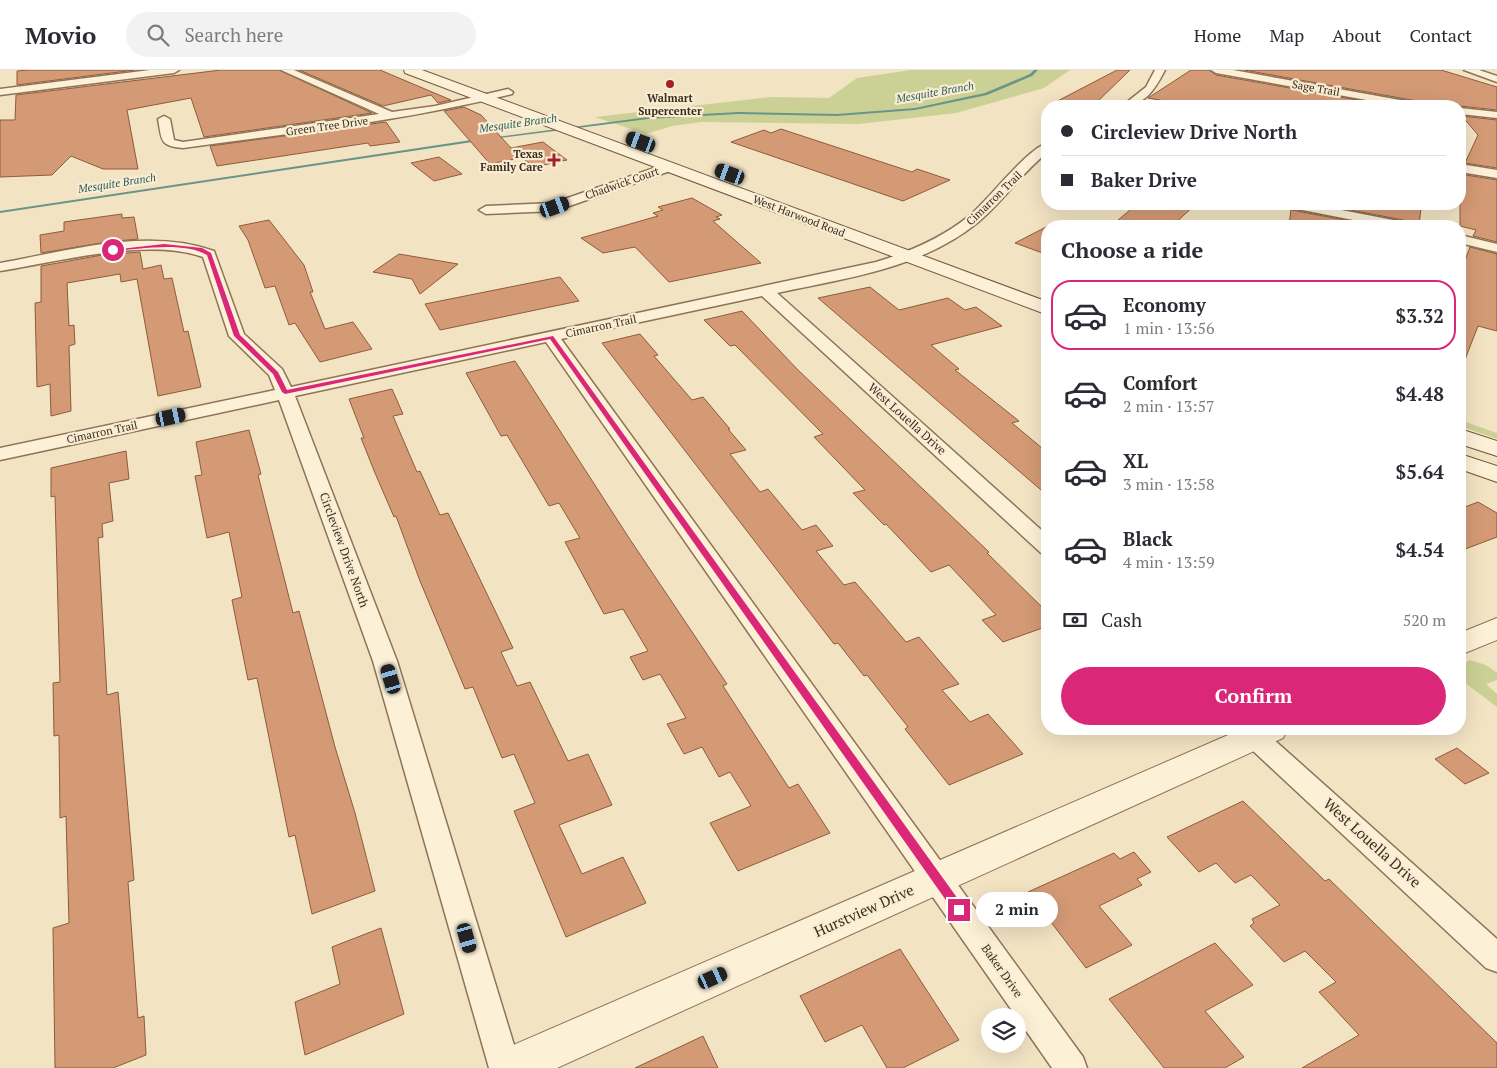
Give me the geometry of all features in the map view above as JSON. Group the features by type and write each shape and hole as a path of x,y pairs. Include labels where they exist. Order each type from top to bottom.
{"main road":[{"name":"West Harwood Road","path":"410,70 1041,305"},
{"name":"West Harwood Road","path":"485,83 862,222"},
{"path":"906,237 950,253"},
{"path":"1466,438 1497,449"},
{"path":"1466,463 1497,475"},
{"path":"1466,642 1497,628"},
{"name":"Hurstview Drive","path":"510,1068 936,878 1249,735"}],"street":[{"path":"0,92 174,70"},
{"path":"286,70 393,116"},
{"path":"1139,100 1150,89 1160,70"},
{"name":"Sage Trail","path":"1216,70 1383,100"},
{"path":"1469,70 1497,79"},
{"name":"Green Tree Drive","path":"164,119 168,141 172,144 183,145 393,116 508,92"},
{"path":"1466,112 1497,115"},
{"name":"Cimarron Trail","path":"0,454 880,266 908,257 932,246 969,223 1041,152"},
{"name":"Chadwick Court","path":"486,210 555,207 669,167"},
{"path":"1466,169 1497,174"},
{"path":"1322,210 1373,220"},
{"path":"1466,240 1497,248"},
{"name":"Circleview Drive North","path":"0,267 148,246 182,246 202,250 209,254 237,336 276,373 285,392 385,661 505,1068"},
{"name":"West Louella Drive","path":"766,291 1041,542"},
{"name":"Baker Drive","path":"551,337 1071,1068"},
{"name":"West Louella Drive","path":"1262,735 1497,958"}],"green space":[{"path":"911,70 1070,70 1044,88 956,113 859,124 701,122 672,126 646,134 595,117 771,97 829,98 857,78"},
{"path":"1466,422 1497,433 1497,439 1466,428"},
{"path":"1470,660 1486,665 1497,673 1497,680 1486,684 1497,694 1497,707 1466,684 1466,662"}],"building":[{"path":"135,70 17,85 17,71"},
{"path":"221,70 279,70 372,113 204,137 191,98 127,110 138,169 103,169 71,156 52,175 0,177 0,120 15,120 16,95"},
{"path":"299,70 380,70 451,100 438,103 431,95 383,106"},
{"path":"1117,70 1130,70 1099,100 1060,100"},
{"path":"1191,70 1209,70 1216,75 1357,100 1159,100 1148,98"},
{"path":"1244,70 1441,70 1497,87 1497,110 1466,107 1466,100 1411,100"},
{"path":"464,107 481,115 511,148 543,142 567,160 534,167 516,153 520,158 490,164 444,111"},
{"path":"1466,116 1497,120 1497,168 1466,163 1478,135 1466,121"},
{"path":"386,122 400,142 370,146 368,143 217,166 210,146"},
{"path":"781,129 912,172 917,169 950,180 903,201 731,142 764,130 771,133"},
{"path":"439,157 462,174 434,181 411,163"},
{"path":"1466,175 1497,180 1497,242 1473,236 1476,230 1466,228 1466,220 1460,220 1460,210 1466,210"},
{"path":"692,198 722,215 716,217 720,219 713,221 761,263 669,282 635,247 603,253 581,238 658,216 653,213 663,210 658,207"},
{"path":"1130,210 1189,210 1179,220 1118,220"},
{"path":"1292,210 1344,220 1290,220"},
{"path":"1350,210 1421,210 1420,220 1403,220"},
{"path":"122,214 122,218 134,217 138,239 41,253 40,235 64,231 64,222"},
{"path":"269,220 304,265 313,292 310,292 325,329 353,322 372,349 320,362 295,323 289,325 275,286 265,288 248,240 239,226"},
{"path":"1041,230 1041,252 1015,243"},
{"path":"1470,247 1497,254 1497,331 1478,326 1466,357 1466,258"},
{"path":"140,252 143,269 161,265 164,279 172,278 184,332 188,331 201,387 158,396 137,279 121,282 120,274 67,283 69,326 74,325 75,344 69,346 71,411 51,416 50,384 37,387 35,303 41,302 41,266 102,255"},
{"path":"399,254 458,264 420,294 412,279 373,272"},
{"path":"560,277 579,301 440,330 425,304"},
{"path":"870,287 899,310 948,298 965,310 976,307 1002,326 931,345 959,369 955,370 1019,421 1012,423 1041,447 1041,490 818,298"},
{"path":"742,311 798,370 989,552 987,553 1041,606 1041,628 1003,642 982,620 996,615 949,565 931,572 886,524 884,525 853,493 865,490 814,437 823,434 735,345 730,346 704,320"},
{"path":"640,334 658,355 654,356 692,400 703,397 746,450 730,454 760,492 768,489 802,530 816,525 833,546 816,551 844,585 855,582 906,642 919,637 959,684 942,690 970,722 988,714 1023,754 949,785 905,729 908,727 867,675 864,676 838,643 834,644 602,343"},
{"path":"515,361 629,538 727,684 723,686 789,788 798,784 830,833 738,871 710,823 751,806 730,772 719,777 702,747 684,754 667,724 686,718 660,674 643,680 630,657 648,651 623,609 604,614 565,542 580,538 559,503 549,506 507,435 501,436 466,373"},
{"path":"392,389 403,414 393,416 417,472 420,471 440,515 448,513 513,648 501,652 517,686 530,682 568,761 588,754 612,805 559,825 582,874 623,857 646,903 566,937 514,811 535,803 514,754 502,758 473,687 465,689 420,581 396,516 394,517 361,438 364,438 349,399"},
{"path":"249,430 261,474 258,475 293,613 299,611 375,891 312,914 295,835 289,837 257,678 248,680 232,600 242,597 229,532 207,538 195,476 202,475 196,442"},
{"path":"126,451 129,479 109,483 113,521 102,524 103,537 98,538 107,695 118,692 134,880 128,882 138,1018 144,1016 146,1055 113,1068 55,1068 53,928 69,923 66,816 60,818 59,735 54,736 53,683 60,682 55,496 51,497 51,468"},
{"path":"1478,502 1497,513 1497,537 1466,549 1466,507"},
{"path":"1457,748 1489,773 1465,784 1435,759"},
{"path":"1243,801 1325,881 1329,879 1497,1043 1497,1068 1302,1068 1359,1035 1319,992 1336,982 1305,951 1284,962 1250,926 1254,923 1252,919 1280,905 1251,875 1235,883 1216,863 1199,872 1167,837"},
{"path":"1134,852 1151,872 1137,879 1142,885 1099,906 1132,945 1086,968 1028,892 1114,853 1120,859"},
{"path":"381,928 404,1014 305,1055 295,1002 340,984 332,947"},
{"path":"1215,943 1253,985 1205,1011 1244,1057 1225,1068 1164,1068 1109,999"},
{"path":"900,949 959,1040 903,1068 887,1068 862,1025 825,1042 800,996"},
{"path":"703,1036 718,1068 635,1068"}],"waterway":[{"name":"Mesquite Branch","path":"492,138 648,118 738,113 837,115 915,109 986,94 1031,75 1036,70"},
{"name":"Mesquite Branch","path":"0,212 478,140"}],"place":[{"name":"Walmart Supercenter","path":"670,84"},
{"name":"Texas Family Care","path":"554,160"}],"route":[{"path":"113,250 164,245 182,246 202,250 209,254 237,336 276,373 285,392 551,337 959,910"}]}
